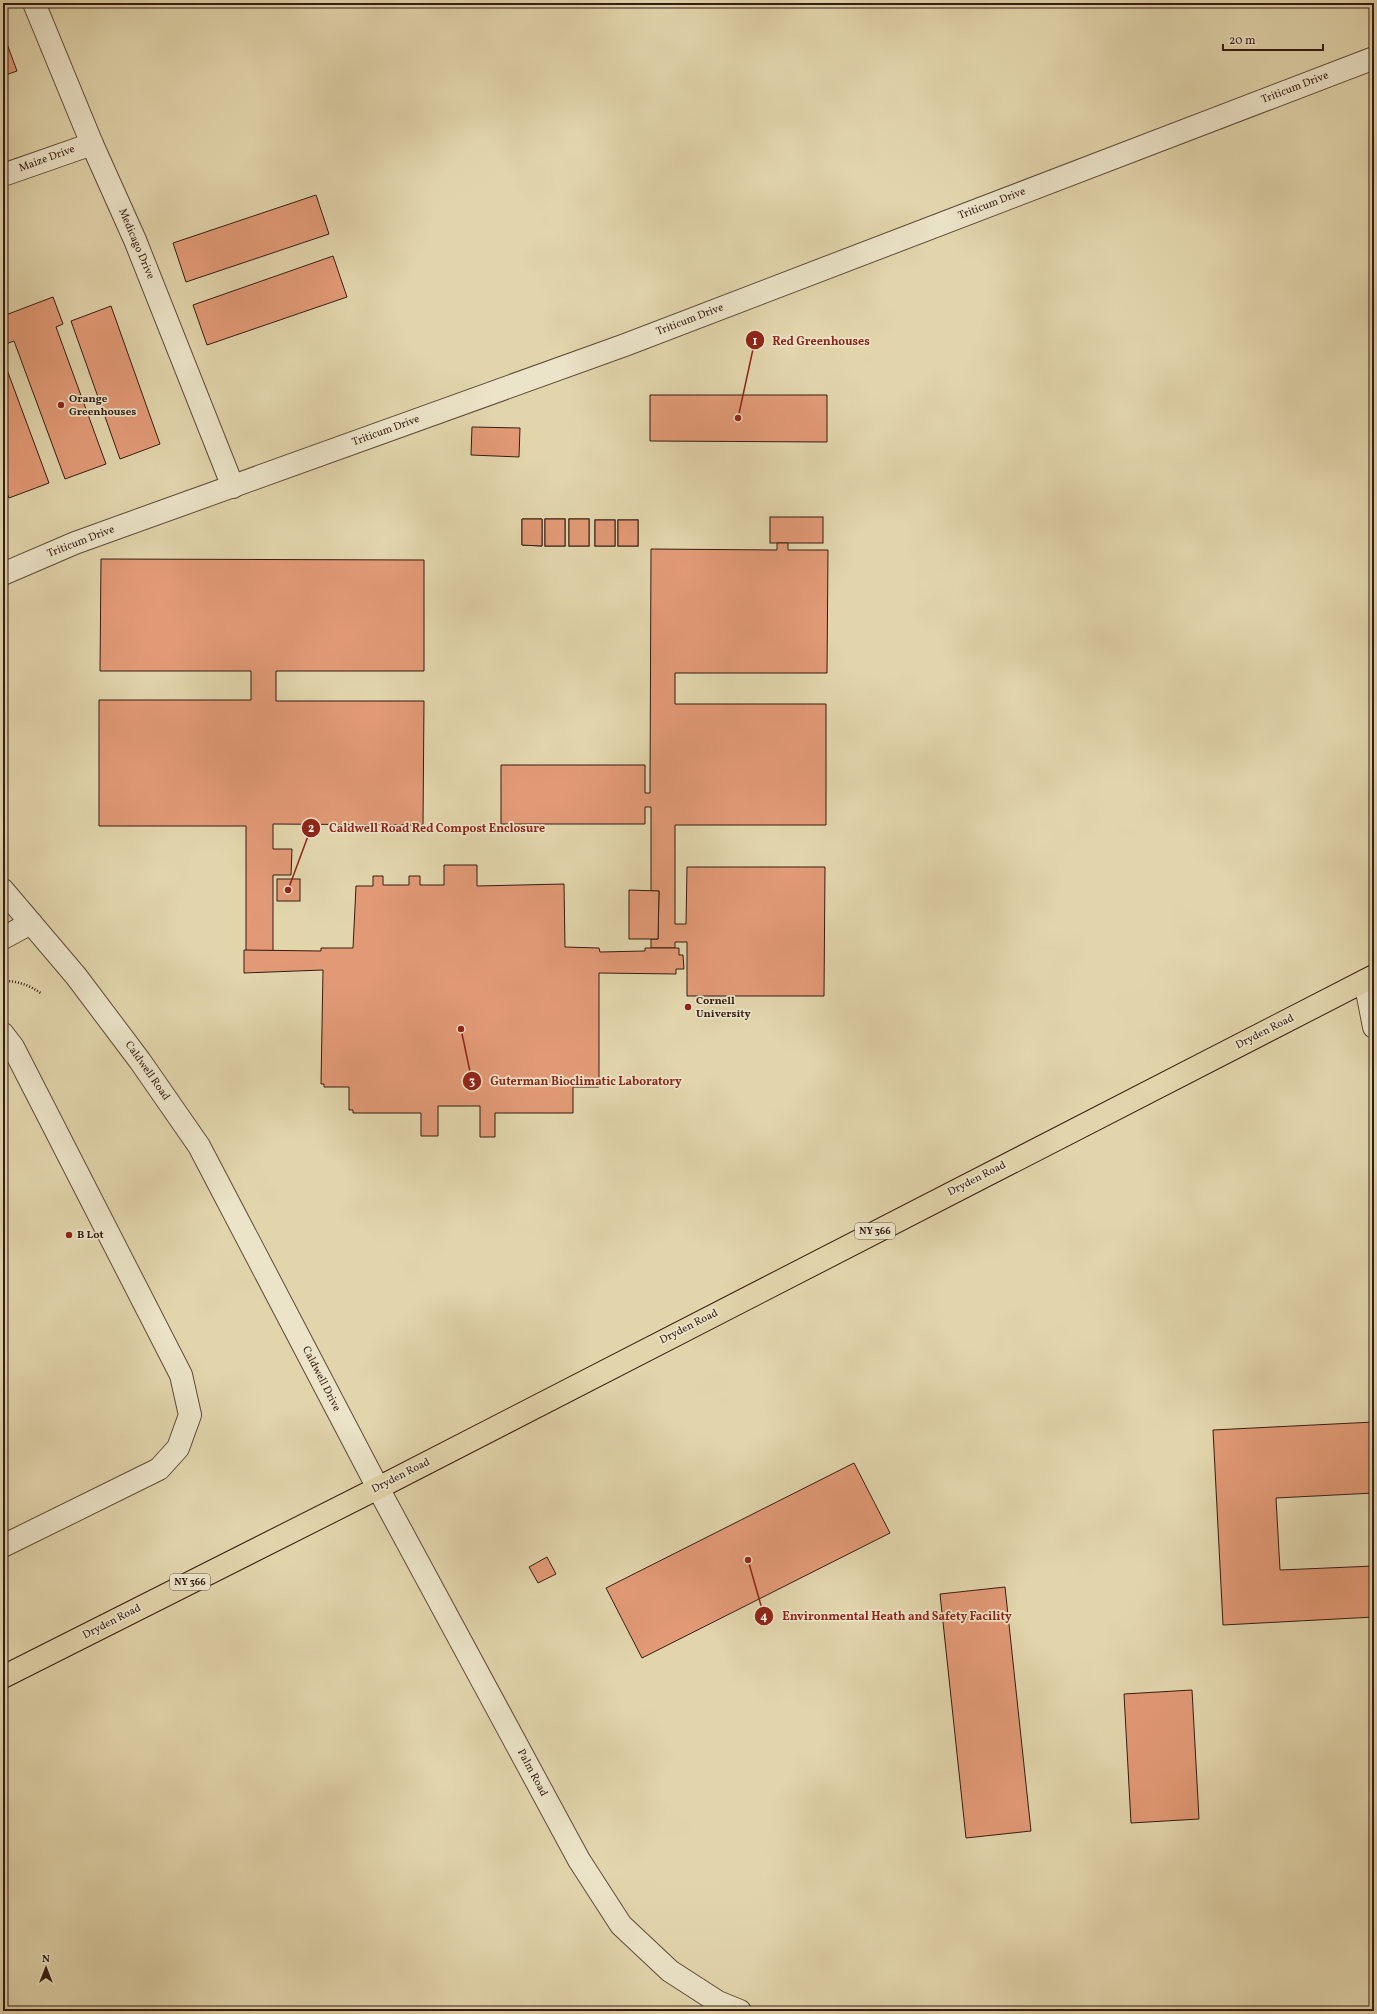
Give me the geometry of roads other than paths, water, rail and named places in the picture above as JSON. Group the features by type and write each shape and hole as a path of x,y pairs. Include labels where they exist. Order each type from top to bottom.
{"main road":[{"name":"Dryden Road","path":"3,1677 378,1488 1369,978"}],"street":[{"name":"Medicago Drive","path":"34,3 92,144 136,240 233,487"},
{"name":"Triticum Drive","path":"3,574 75,543 632,342 1374,58"},
{"name":"Maize Drive","path":"3,175 92,144"},
{"name":"Caldwell Road","path":"3,890 76,976 140,1060 199,1146 264,1269"},
{"path":"3,938 31,923"},
{"path":"1369,978 1374,1027"},
{"path":"3,1034 13,1047 180,1375 190,1415 178,1448 159,1469 3,1546"},
{"name":"Caldwell Drive","path":"264,1269 378,1488"},
{"name":"Palm Road","path":"378,1488 579,1860 621,1925 670,1972 718,2002 740,2011"}],"place":[{"name":"Orange Greenhouses","path":"61,405"},
{"name":"Red Greenhouses","path":"738,418"},
{"name":"Caldwell Road Red Compost Enclosure","path":"288,890"},
{"name":"Cornell University","path":"688,1007"},
{"name":"Guterman Bioclimatic Laboratory","path":"461,1029"},
{"name":"B Lot","path":"69,1235"},
{"name":"Environmental Heath and Safety Facility","path":"748,1560"}]}
